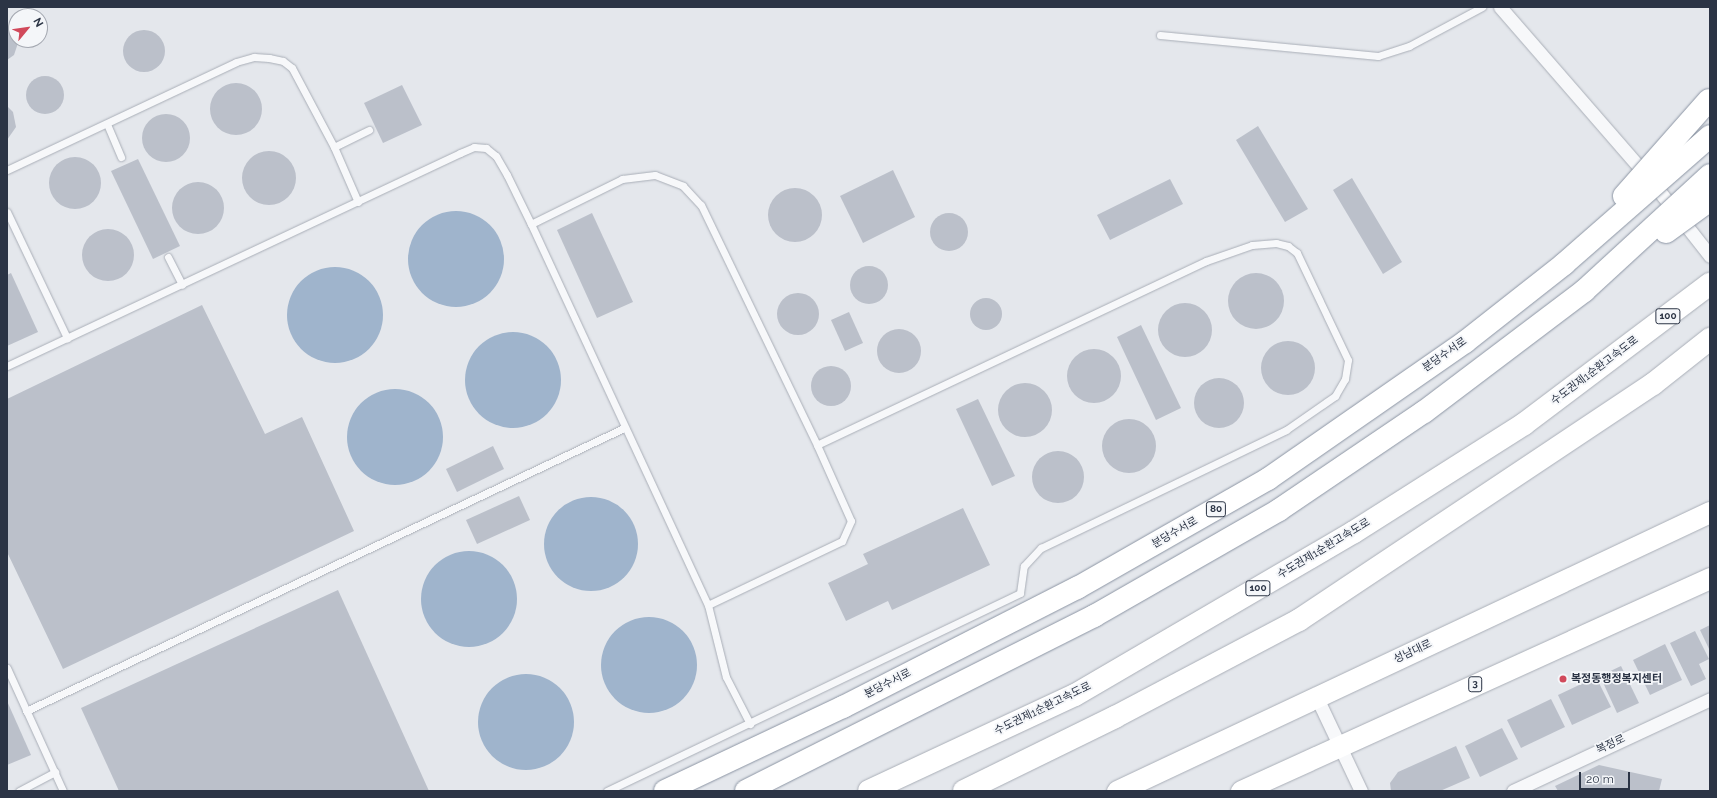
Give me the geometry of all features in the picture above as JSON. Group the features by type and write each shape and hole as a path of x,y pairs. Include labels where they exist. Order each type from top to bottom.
{"highway":[{"path":"1564,264 1710,99"},
{"name":"분당수서로","path":"664,791 843,707 1077,588 1268,480 1465,342 1564,264 1710,136"},
{"path":"1584,291 1710,175"},
{"path":"746,791 1094,616 1279,510 1424,412 1584,291 1710,200"},
{"name":"수도권제1순환고속도로","path":"869,791 1075,695 1341,540 1524,424 1710,284"},
{"path":"964,791 1115,717 1299,620 1653,384 1710,339"}],"main road":[{"name":"성남대로","path":"1116,791 1317,698 1710,512"},
{"name":"3","path":"1241,791 1710,578"}],"street":[{"path":"1500,7 1652,182 1710,256"},
{"path":"1317,698 1361,791"},
{"name":"복정로","path":"1513,791 1710,698"}],"lane":[{"path":"1160,35 1378,56 1409,46 1482,7"},
{"path":"7,170 236,62 254,57 269,58 283,61 292,68 334,147 358,202"},
{"path":"107,124 121,157"},
{"path":"334,147 369,130"},
{"path":"7,366 474,147 486,148 496,156 531,224 624,428 708,605 726,677 750,724"},
{"path":"531,224 622,179 655,174 682,186 701,205 817,445 851,521 842,541 708,605"},
{"path":"7,212 67,338"},
{"path":"607,791 750,724 1020,593 1024,566 1041,548 1286,430 1335,396 1345,379 1348,360 1297,253 1288,246 1276,243 1252,245 1206,261 817,445"},
{"path":"168,257 182,285"},
{"path":"26,711 624,428"},
{"path":"7,668 63,791"},
{"path":"19,791 55,772"}],"water":[{"path":"456,211 474,215 490,225 500,241 504,259 500,277 490,293 474,303 456,307 438,303 422,293 412,277 408,259 412,241 422,225 438,215"},
{"path":"326,267 344,267 354,270 362,275 375,288 380,296 383,306 383,324 380,334 369,349 362,355 354,360 344,363 326,363 316,360 308,355 295,342 290,334 287,324 287,306 290,296 295,288 308,275 316,270"},
{"path":"513,332 531,336 540,340 547,346 553,353 557,362 561,380 557,398 553,407 547,414 540,420 531,424 513,428 495,424 486,420 479,414 473,407 469,398 465,380 469,362 473,353 479,346 486,340 495,336"},
{"path":"395,389 414,392 429,403 440,418 443,437 440,456 429,471 414,482 395,485 376,482 361,471 350,456 347,437 350,418 361,403 376,392"},
{"path":"591,497 609,501 624,511 634,526 638,544 634,562 624,577 609,587 591,591 573,587 558,577 548,562 544,544 548,526 558,511 573,501"},
{"path":"469,551 487,555 503,565 513,581 517,599 513,617 503,633 487,643 469,647 451,643 435,633 425,617 421,599 425,581 435,565 451,555"},
{"path":"649,617 667,621 683,631 693,647 697,665 693,683 683,699 667,709 649,713 631,709 615,699 605,683 601,665 605,647 615,631 631,621"},
{"path":"526,674 544,677 560,688 571,704 574,722 571,740 560,756 544,767 526,770 508,767 492,756 481,740 478,722 481,704 492,688 508,677"}],"building":[{"path":"7,26 8,48 16,48 14,55 7,60"},
{"path":"144,30 159,36 165,51 159,66 144,72 129,66 123,51 129,36"},
{"path":"41,76 49,76 59,81 63,88 63,102 59,109 49,114 41,114 31,109 29,106 26,99 26,91 31,81 34,79"},
{"path":"231,83 241,83 255,90 262,104 262,114 255,128 241,135 231,135 221,131 214,124 210,114 210,104 214,94 221,87"},
{"path":"402,85 422,125 383,143 364,103"},
{"path":"7,106 13,112 16,127 7,140"},
{"path":"161,114 171,114 180,118 186,124 190,133 190,143 186,152 180,158 171,162 161,162 152,158 146,152 142,143 142,133 146,124 152,118"},
{"path":"1258,126 1308,209 1285,222 1236,140"},
{"path":"264,151 274,151 284,155 292,163 296,173 296,183 292,193 284,201 274,205 264,205 254,201 246,193 242,183 242,173 246,163 254,155"},
{"path":"70,157 80,157 94,164 101,178 101,188 94,202 80,209 70,209 60,205 53,198 49,188 49,178 53,168 60,161"},
{"path":"138,159 180,246 153,259 111,171"},
{"path":"893,170 915,217 863,243 840,196"},
{"path":"1352,178 1402,262 1383,274 1333,190"},
{"path":"1170,179 1183,204 1110,240 1097,215"},
{"path":"198,182 208,184 216,190 222,198 224,208 222,218 216,226 208,232 198,234 188,232 180,226 174,218 172,208 174,198 180,190 188,184"},
{"path":"790,188 800,188 810,192 818,200 822,210 822,220 818,230 810,238 800,242 790,242 780,238 772,230 768,220 768,210 772,200 780,192"},
{"path":"592,213 633,302 597,318 557,230"},
{"path":"949,213 959,216 965,222 968,232 965,242 959,248 949,251 939,248 933,242 930,232 933,222 939,216"},
{"path":"103,229 113,229 127,236 134,250 134,260 127,274 113,281 103,281 93,277 86,270 82,260 82,250 86,240 93,233"},
{"path":"865,266 873,266 883,271 887,278 887,292 883,299 873,304 865,304 855,299 853,296 850,289 850,281 855,271 858,269"},
{"path":"11,273 38,332 7,346 7,275"},
{"path":"1256,273 1267,275 1276,281 1282,290 1284,301 1282,312 1276,321 1267,327 1256,329 1245,327 1236,321 1230,312 1228,301 1230,290 1236,281 1245,275"},
{"path":"798,293 813,299 819,314 813,329 798,335 783,329 777,314 783,299"},
{"path":"983,298 989,298 998,302 1002,314 998,326 989,330 983,330 974,326 970,317 970,311 974,302"},
{"path":"1185,303 1195,305 1204,311 1210,320 1212,330 1210,340 1204,349 1195,355 1185,357 1175,355 1166,349 1160,340 1158,330 1160,320 1166,311 1175,305"},
{"path":"202,305 265,434 302,417 354,531 63,669 7,552 7,399"},
{"path":"849,312 863,343 845,351 831,320"},
{"path":"1141,325 1181,408 1156,420 1117,337"},
{"path":"895,329 903,329 915,335 921,347 921,355 915,367 903,373 895,373 883,367 877,355 877,347 883,335"},
{"path":"1288,341 1298,343 1307,349 1313,358 1315,368 1313,378 1307,387 1298,393 1288,395 1278,393 1269,387 1263,378 1261,368 1263,358 1269,349 1278,343"},
{"path":"1094,349 1104,351 1113,357 1119,366 1121,376 1119,386 1113,395 1104,401 1094,403 1084,401 1075,395 1069,386 1067,376 1069,366 1075,357 1084,351"},
{"path":"831,366 839,368 845,372 849,378 851,386 849,394 845,400 839,404 831,406 823,404 817,400 813,394 811,386 813,378 817,372 823,368"},
{"path":"1224,378 1229,379 1237,385 1243,393 1243,413 1237,421 1229,427 1214,428 1209,427 1201,421 1195,413 1194,398 1195,393 1201,385 1209,379"},
{"path":"1025,383 1035,385 1044,391 1050,400 1052,410 1050,420 1044,429 1035,435 1025,437 1015,435 1006,429 1000,420 998,410 1000,400 1006,391 1015,385"},
{"path":"978,399 1015,476 992,486 956,409"},
{"path":"1129,419 1139,421 1148,427 1154,436 1156,446 1154,456 1148,465 1139,471 1129,473 1119,471 1110,465 1104,456 1102,446 1104,436 1110,427 1119,421"},
{"path":"493,446 504,469 457,492 446,469"},
{"path":"1053,451 1063,451 1073,455 1080,462 1084,472 1084,482 1080,492 1073,499 1063,503 1053,503 1043,499 1036,492 1032,482 1032,472 1036,462 1043,455"},
{"path":"519,496 530,520 477,544 466,520"},
{"path":"963,508 990,565 892,610 888,601 846,621 828,583 868,564 863,554"},
{"path":"338,590 429,791 119,791 81,708"},
{"path":"1710,625 1710,651 1700,630"},
{"path":"1695,631 1709,659 1699,664 1706,679 1691,686 1670,643"},
{"path":"1665,644 1682,680 1650,695 1633,660"},
{"path":"1621,666 1639,703 1617,713 1600,676"},
{"path":"1596,677 1611,707 1572,725 1558,695"},
{"path":"1551,699 1565,727 1521,748 1507,720"},
{"path":"7,701 31,755 7,765"},
{"path":"1502,728 1518,759 1480,777 1465,746"},
{"path":"1456,746 1470,778 1440,791 1391,791 1390,783 1398,772"},
{"path":"1599,765 1662,779 1659,791 1558,791 1555,786"}],"place":[{"name":"복정동행정복지센터","path":"1563,679"}]}
